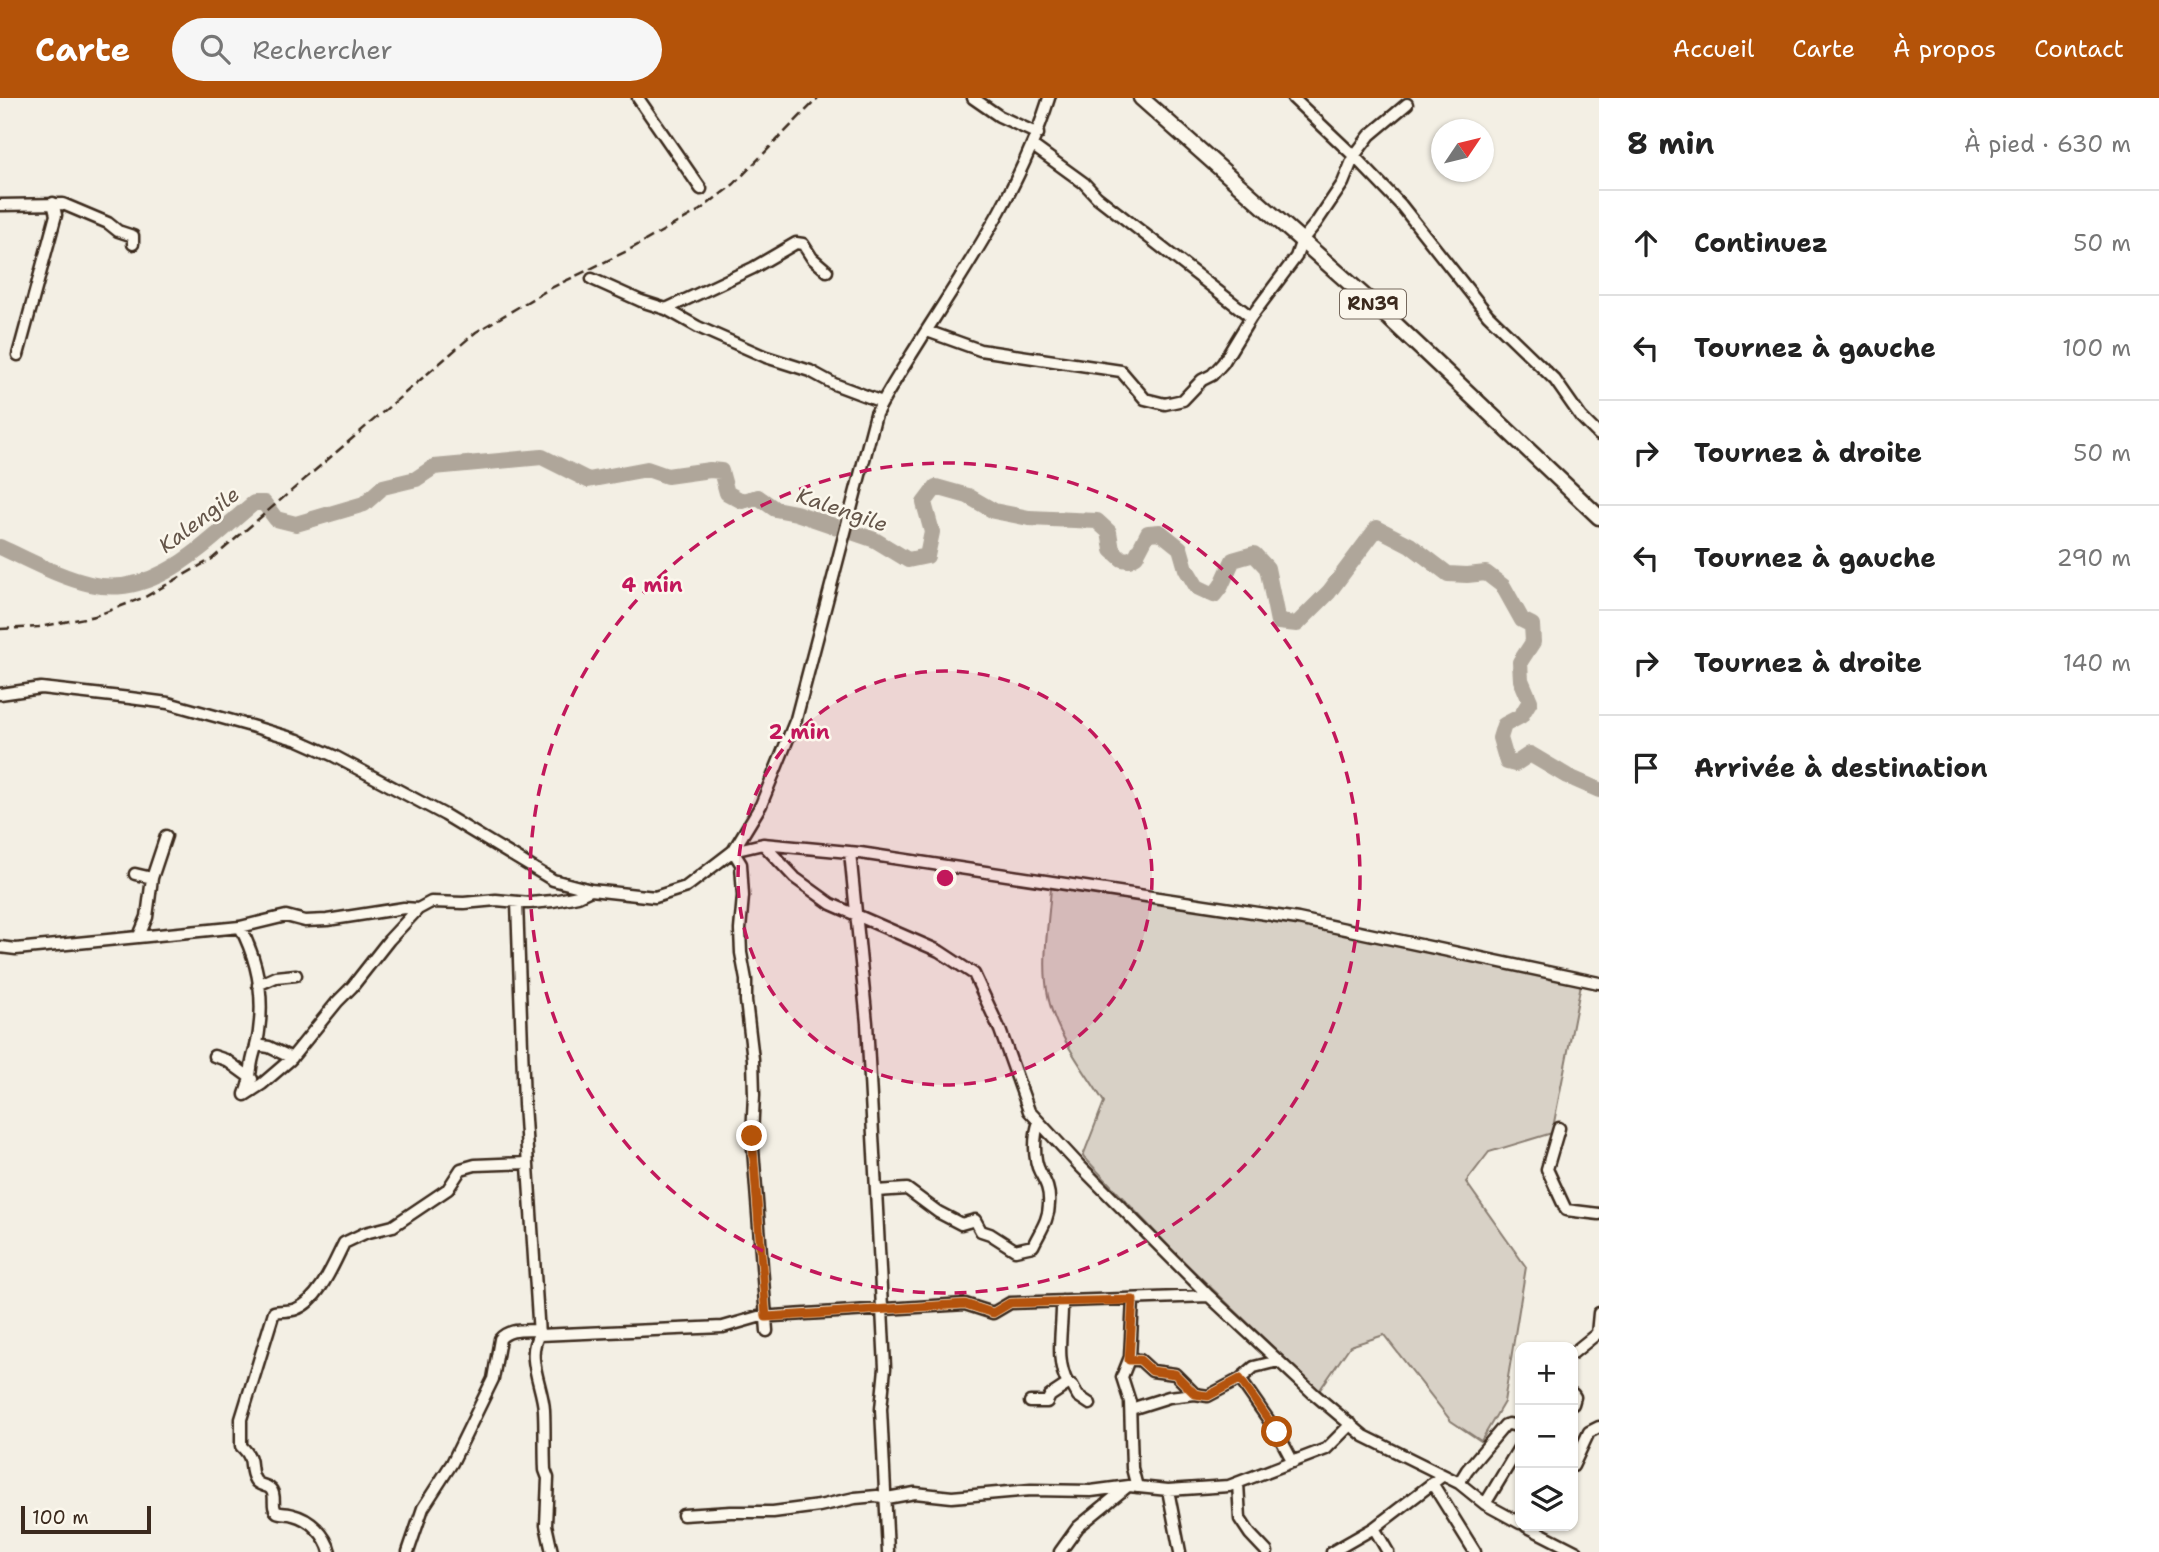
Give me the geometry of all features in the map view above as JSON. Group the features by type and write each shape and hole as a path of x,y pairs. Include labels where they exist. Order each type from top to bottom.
{"highway":[{"name":"RN39","path":"1141,98 1390,319 1599,517"}],"street":[{"path":"638,98 701,189"},
{"path":"973,98 999,116 1038,134"},
{"path":"0,694 41,688 168,703 298,740 334,756 445,815 553,880 591,890 655,897 686,887 733,850 761,805 796,719 876,414 1015,186 1034,146 1049,98"},
{"path":"1293,98 1401,205 1488,316 1555,380 1581,416 1599,435"},
{"path":"927,331 980,350 1121,371 1145,399 1165,404 1183,400 1223,363 1251,317 1296,257 1302,240 1343,183 1354,156 1370,135 1407,104"},
{"path":"1034,146 1251,317"},
{"path":"18,355 56,215 53,203"},
{"path":"0,205 63,204 133,236 133,244"},
{"path":"666,309 753,268 796,243 803,244 812,258 827,271"},
{"path":"592,279 666,309 698,327 766,357 801,368 882,402"},
{"path":"139,936 147,916 152,878 166,836"},
{"path":"733,850 763,844 850,852 1298,919 1599,983"},
{"path":"763,844 795,878 831,904 939,951 974,974 1000,1030 1029,1111 1209,1296 1364,1436 1459,1483 1485,1504 1515,1520"},
{"path":"733,850 741,864 741,953 753,1059 752,1136 767,1331"},
{"path":"850,852 867,1023 885,1368 881,1409 888,1552"},
{"path":"135,874 152,878"},
{"path":"259,1031 250,1070 251,1078 245,1095 292,1058 389,940 418,909 431,902 553,901 578,896 591,890"},
{"path":"517,902 538,1332 534,1352 544,1408 545,1470 548,1478 546,1525 552,1552"},
{"path":"0,947 16,949 240,927 286,916 305,921 327,920 404,908 418,909"},
{"path":"240,927 252,950 261,993 256,1045 269,1046 292,1058"},
{"path":"258,985 276,977 296,975"},
{"path":"214,1056 226,1060 262,1084"},
{"path":"876,1191 908,1189 938,1212 961,1224 975,1220 981,1231 1015,1250 1033,1245 1047,1220 1049,1206 1047,1183 1039,1170 1035,1155 1040,1122"},
{"path":"1559,1128 1547,1169 1566,1210 1599,1213"},
{"path":"330,1552 319,1531 305,1519 278,1513 274,1509 272,1491 253,1478 250,1455 241,1446 241,1419 274,1312 294,1310 307,1303 332,1270 344,1242 393,1226 448,1189 461,1169 475,1165 528,1163"},
{"path":"408,1552 423,1508 452,1463 494,1379 500,1339 513,1331 723,1326 766,1317 965,1304 993,1313 1010,1303 1209,1296"},
{"path":"1133,1300 1129,1360 1122,1377 1131,1409 1133,1486"},
{"path":"1062,1301 1063,1328 1059,1348 1068,1384 1090,1404"},
{"path":"1578,1349 1598,1333 1599,1313"},
{"path":"1129,1360 1140,1360 1152,1371 1175,1374 1195,1394"},
{"path":"1131,1409 1169,1397 1195,1394 1208,1396 1240,1379 1254,1367 1278,1361"},
{"path":"1240,1379 1277,1432 1293,1462"},
{"path":"1030,1402 1047,1402 1068,1384"},
{"path":"683,1516 773,1512 855,1498 887,1498 915,1493 952,1497 1031,1490 1091,1491 1133,1486 1168,1490 1229,1486 1326,1449 1351,1424"},
{"path":"1459,1483 1467,1469 1505,1425 1515,1426"},
{"path":"1578,1455 1589,1432 1599,1427"},
{"path":"1485,1504 1515,1454"},
{"path":"1332,1552 1374,1528 1442,1476"},
{"path":"1238,1483 1240,1519 1267,1552"},
{"path":"1432,1483 1475,1552"},
{"path":"1060,1552 1078,1527 1133,1486"},
{"path":"1168,1490 1180,1552"},
{"path":"1374,1528 1388,1552"},
{"path":"1536,1531 1577,1552"}],"shaded area":[{"path":"1051,887 1298,924 1581,984 1552,1133 1489,1152 1466,1182 1526,1267 1504,1402 1481,1441 1451,1421 1384,1335 1350,1346 1319,1391 1178,1256 1083,1156 1104,1102 1057,1024 1048,996 1045,956"}],"waterway":[{"name":"Kalengile","path":"0,547 78,581 114,587 137,583 180,563 254,503 264,503 276,519 296,524 364,504 383,487 416,479 434,467 542,457 588,480 647,469 667,476 721,471 727,493 742,501 758,497 775,509 796,513 875,540 908,560 927,556 932,532 924,503 936,487 968,496 994,511 1029,518 1097,521 1109,532 1112,550 1122,559 1129,560 1136,556 1148,533 1160,532 1180,548 1186,569 1197,587 1214,595 1233,560 1254,554 1267,568 1278,622 1297,624 1329,592 1377,528 1410,545 1448,574 1486,573 1503,586 1522,620 1532,625 1533,642 1520,662 1521,680 1530,701 1521,716 1504,725 1500,738 1507,762 1515,764 1530,754 1567,776 1599,790"}],"railway":[{"path":"0,629 39,627 95,616 145,597 212,559 476,332 549,289 627,251 700,210 734,184 818,98"}],"route":[{"path":"752,1136 766,1317 965,1304 993,1313 1010,1303 1133,1300 1129,1360 1140,1360 1152,1371 1175,1374 1195,1394 1208,1396 1240,1379 1277,1432"}]}
